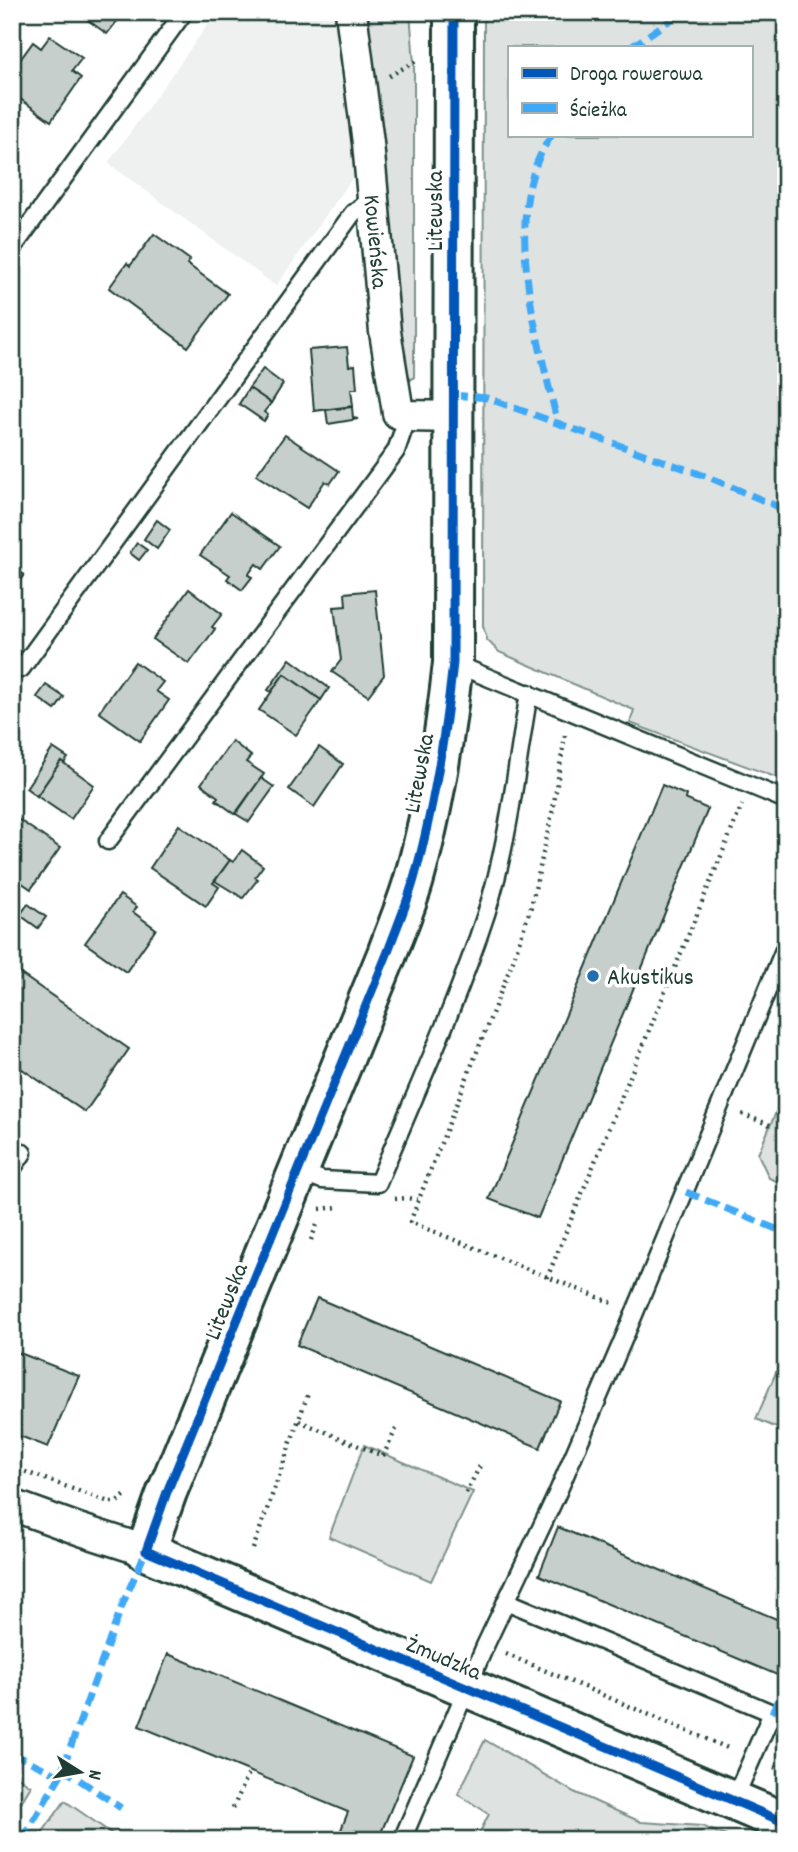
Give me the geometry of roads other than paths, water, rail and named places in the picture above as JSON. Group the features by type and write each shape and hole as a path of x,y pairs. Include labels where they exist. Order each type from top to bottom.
{"street":[{"name":"Kowieńska","path":"351,12 368,143 385,332 398,413 408,416"},
{"name":"Litewska","path":"146,1551 148,1492 299,1171 378,977 413,881 433,804 445,737 453,663 454,12"},
{"path":"408,416 454,417"},
{"name":"Żmudzka","path":"12,1505 146,1551 786,1823"}],"lane":[{"path":"12,250 184,12"},
{"path":"21,669 353,213 372,198"},
{"path":"108,841 396,451 408,416"},
{"path":"453,663 786,800"},
{"path":"299,1171 322,1180 378,1182 486,913 501,858 529,693"},
{"path":"402,1840 485,1646 557,1494 721,1107 786,945"},
{"path":"12,1146 23,1153 12,1169"},
{"path":"506,1601 772,1713 733,1802"}],"place":[{"name":"Akustikus","path":"593,976"}]}
